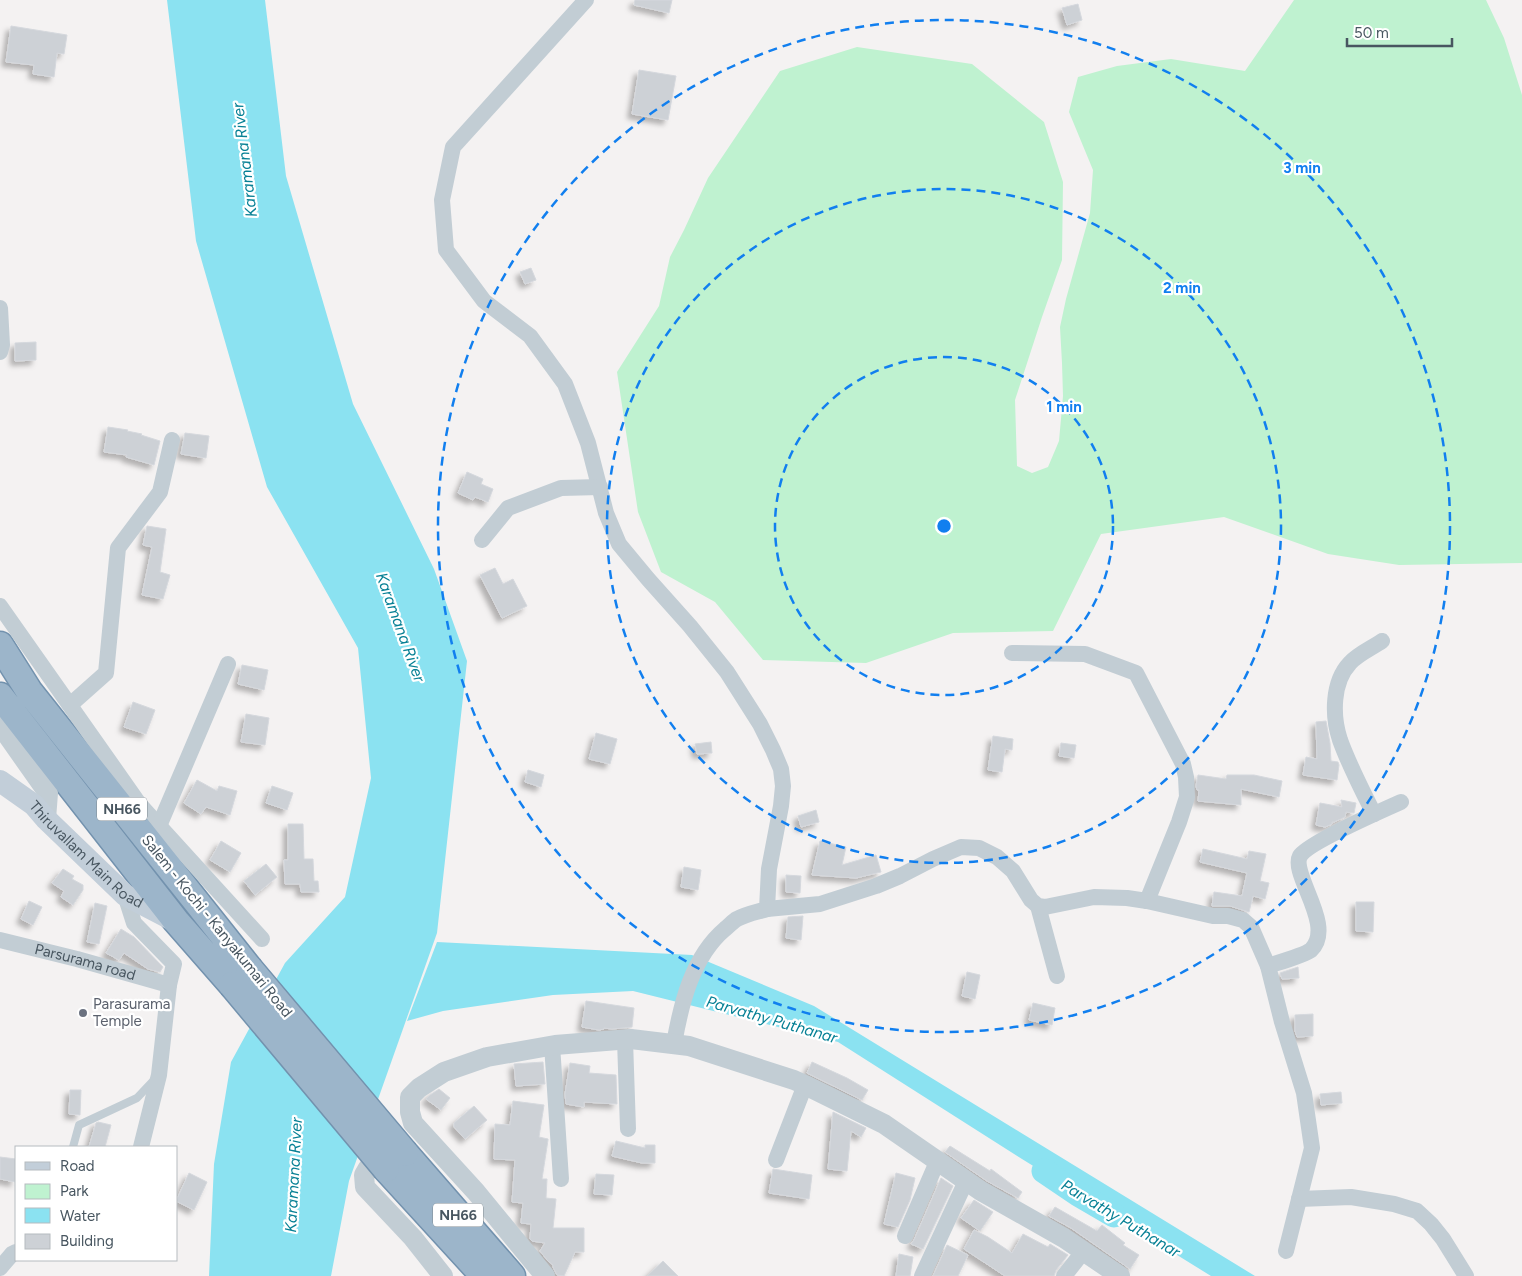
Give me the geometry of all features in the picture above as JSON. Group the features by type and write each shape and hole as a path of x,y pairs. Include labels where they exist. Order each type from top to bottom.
{"highway":[{"name":"Salem - Kochi - Kanyakumari Road","path":"0,645 29,691 240,977 396,1161"},
{"name":"Salem - Kochi - Kanyakumari Road","path":"0,696 176,921 240,977"},
{"name":"NH66","path":"396,1161 484,1276"},
{"name":"NH66","path":"396,1161 512,1276"}],"main road":[{"name":"Thiruvallam Main Road","path":"0,780 34,805 46,819 125,895 176,921"}],"street":[{"path":"586,0 453,146 442,200 446,250 484,301 530,336 565,384 588,443 606,513 619,544 727,672 760,724 773,750 780,769 783,786 769,869 766,909"},
{"path":"0,308 2,345 0,352"},
{"path":"70,705 106,673 118,548 160,492 172,440"},
{"path":"482,540 508,508 561,488 600,487"},
{"path":"0,606 140,805 262,939"},
{"path":"1374,814 1340,740 1335,722 1335,698 1341,676 1351,662 1382,641"},
{"path":"1012,653 1085,654 1136,673 1183,764 1186,777 1187,798 1148,901"},
{"path":"159,826 228,664"},
{"path":"0,725 48,793 46,819"},
{"path":"1268,966 1310,951 1317,942 1319,930 1315,910 1298,865 1300,856 1334,834 1401,802"},
{"path":"674,1044 680,1012 690,982 704,954 717,936 737,919 766,909 820,904 876,886 960,847 979,848 997,857 1013,872 1031,900 1038,906 1057,976"},
{"path":"125,895 134,923 174,964 169,984 158,1075 142,1146"},
{"path":"1038,906 1094,897 1128,898 1214,916 1228,916 1243,920 1251,927 1268,966 1282,1022 1304,1093 1312,1148 1286,1251"},
{"name":"Parsurama road","path":"0,940 169,984"},
{"path":"545,1276 476,1192 413,1123 410,1112 410,1097 419,1088 444,1072 488,1057 552,1045 631,1039 689,1046 805,1085 884,1124 966,1182 1043,1228 1064,1238 1113,1273"},
{"path":"625,1040 628,1129"},
{"path":"552,1045 561,1179"},
{"path":"776,1160 805,1085"},
{"path":"413,1123 368,1168 364,1175 365,1187 413,1238 443,1276"},
{"path":"905,1236 937,1162"},
{"path":"922,1276 966,1182"},
{"path":"1299,1199 1351,1197 1394,1204 1417,1211 1431,1224 1466,1276"},
{"path":"0,1268 15,1252"},
{"path":"1064,1276 1084,1252"}],"lane":[{"path":"73,1146 79,1125 136,1098 158,1075"}],"green space":[{"path":"1294,0 1486,0 1504,38 1522,95 1522,563 1399,565 1328,554 1224,517 1101,534 1053,631 953,633 866,663 763,660 715,602 661,572 638,512 617,372 659,306 670,257 708,178 780,71 857,47 972,64 1044,122 1063,182 1062,260 1015,400 1017,466 1032,473 1048,467 1059,441 1063,396 1060,327 1090,213 1093,170 1069,112 1078,77 1117,66 1171,59 1245,71"}],"water":[{"name":"Karamana River","path":"167,0 265,0 286,176 353,404 434,569 467,661 437,933 349,1181 331,1276 209,1276 214,1164 231,1062 285,963 345,897 371,778 358,648 267,487 196,241"},
{"path":"437,942 692,955 814,1006 1255,1276 1211,1276 838,1042 633,991 553,995 443,1011 407,1021"}],"building":[{"path":"635,0 672,0 669,13 634,5"},
{"path":"1078,4 1082,20 1067,25 1062,8"},
{"path":"11,26 67,35 64,54 57,53 54,77 33,74 34,65 6,62"},
{"path":"639,70 676,76 668,120 632,114"},
{"path":"531,268 536,280 525,284 520,272"},
{"path":"36,342 36,360 15,361 15,343"},
{"path":"108,427 128,430 160,441 154,465 126,457 127,455 104,452"},
{"path":"185,433 209,436 206,458 181,454"},
{"path":"467,472 483,479 481,484 493,489 488,502 475,497 473,500 458,493"},
{"path":"147,526 166,529 160,572 170,575 163,599 142,595 152,547 143,545"},
{"path":"495,568 503,584 513,579 527,606 502,618 480,575"},
{"path":"242,665 268,670 264,690 238,684"},
{"path":"133,702 155,710 146,734 124,727"},
{"path":"246,714 269,718 265,745 241,742"},
{"path":"1326,721 1331,761 1338,762 1339,765 1337,780 1303,775 1306,757 1317,759 1316,722"},
{"path":"596,733 617,739 610,764 589,759"},
{"path":"993,736 1013,739 1012,750 1005,749 1002,772 988,770"},
{"path":"711,742 712,753 697,754 695,744"},
{"path":"1061,743 1076,745 1074,758 1059,756"},
{"path":"528,770 544,775 541,787 525,782"},
{"path":"1198,775 1226,779 1227,775 1254,775 1282,781 1279,797 1241,789 1241,805 1198,801 1199,790 1197,790 1196,786"},
{"path":"197,780 217,791 219,786 237,791 230,815 206,807 201,814 184,803"},
{"path":"272,786 293,793 287,810 266,803"},
{"path":"1341,800 1356,803 1354,813 1346,812 1345,817 1325,827 1316,825 1320,803 1342,807"},
{"path":"816,810 819,822 801,827 798,816"},
{"path":"288,824 303,824 304,859 313,859 314,881 318,881 319,892 301,892 300,884 285,884 284,860 288,860"},
{"path":"221,841 241,853 230,872 210,860"},
{"path":"820,841 846,847 842,865 876,855 881,872 856,878 812,875"},
{"path":"1203,849 1247,859 1249,851 1266,854 1260,881 1269,883 1265,899 1253,896 1249,912 1230,906 1212,906 1214,892 1242,896 1247,873 1200,862"},
{"path":"266,864 277,877 255,895 244,881"},
{"path":"684,867 701,870 698,890 681,887"},
{"path":"63,869 74,876 72,879 83,885 83,890 73,905 61,897 64,891 52,883"},
{"path":"786,875 801,876 800,893 786,892"},
{"path":"29,901 42,907 33,925 21,919"},
{"path":"1356,902 1374,902 1373,932 1356,931"},
{"path":"95,903 107,906 99,944 87,942"},
{"path":"803,916 801,940 786,938 788,917"},
{"path":"121,929 134,937 163,967 160,972 148,969 124,953 119,960 106,953"},
{"path":"1298,967 1299,978 1282,979 1280,973"},
{"path":"967,972 980,975 975,999 962,996"},
{"path":"586,1001 634,1008 632,1027 604,1028 599,1030 582,1027"},
{"path":"1033,1003 1055,1008 1052,1025 1029,1020"},
{"path":"1313,1014 1313,1036 1297,1037 1295,1015"},
{"path":"543,1062 545,1084 516,1086 514,1064"},
{"path":"812,1062 868,1090 862,1100 807,1073"},
{"path":"570,1063 590,1066 589,1073 616,1075 617,1104 584,1102 584,1107 566,1104 565,1094"},
{"path":"439,1089 450,1098 441,1110 426,1099"},
{"path":"70,1090 81,1090 80,1115 69,1114"},
{"path":"1341,1092 1342,1103 1321,1105 1320,1094"},
{"path":"513,1101 544,1105 539,1137 548,1140 542,1179 547,1179 546,1198 556,1199 553,1228 584,1228 584,1252 575,1252 564,1276 557,1275 553,1265 540,1251 545,1243 530,1239 531,1224 521,1223 523,1203 512,1202 515,1160 494,1159 495,1124 510,1125"},
{"path":"474,1106 487,1120 465,1139 454,1127 454,1123"},
{"path":"833,1112 866,1128 861,1137 851,1131 847,1171 828,1169"},
{"path":"96,1123 111,1125 105,1146 89,1146"},
{"path":"616,1141 645,1148 645,1145 655,1145 655,1163 642,1163 612,1156"},
{"path":"950,1146 990,1171 991,1169 1022,1192 1018,1198 987,1181 945,1152"},
{"path":"0,1157 15,1159 15,1182 0,1179"},
{"path":"773,1169 812,1175 809,1199 769,1193"},
{"path":"189,1173 207,1182 194,1210 178,1202 178,1197"},
{"path":"896,1173 915,1178 910,1200 898,1227 884,1224"},
{"path":"596,1174 614,1175 612,1195 594,1194"},
{"path":"941,1178 953,1186 923,1249 911,1244"},
{"path":"974,1200 993,1212 980,1231 961,1218"},
{"path":"1055,1207 1097,1231 1102,1225 1125,1243 1123,1245 1139,1255 1130,1269 1071,1228 1049,1216"},
{"path":"974,1230 1012,1253 1023,1234 1048,1247 1050,1244 1068,1255 1056,1270 1054,1276 1005,1276 964,1249"},
{"path":"947,1245 968,1255 958,1276 933,1276"},
{"path":"899,1254 913,1257 910,1276 896,1276"},
{"path":"663,1261 678,1276 647,1276"}],"waterway":[{"name":"Parvathy Puthanar","path":"1044,1171 1114,1215"}],"place":[{"name":"Parasurama Temple","path":"83,1013"}]}
